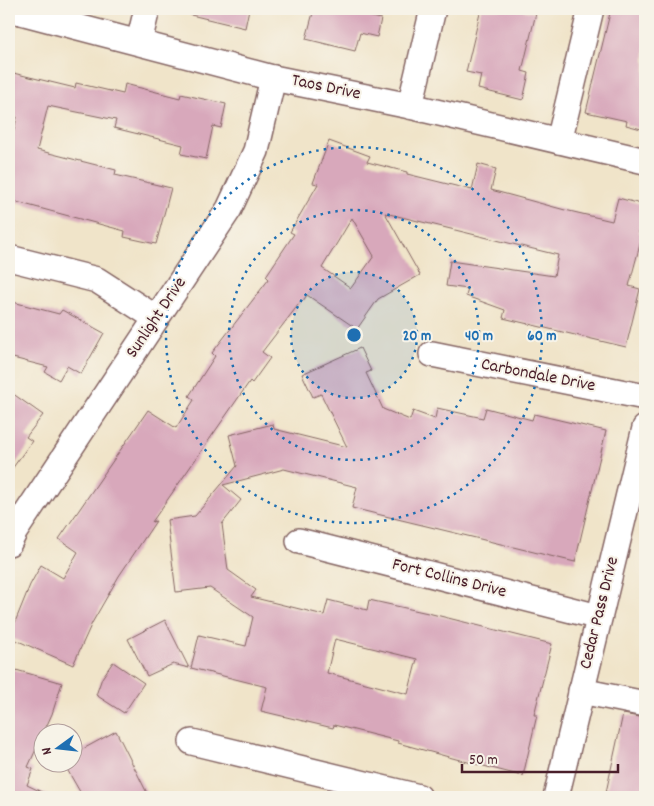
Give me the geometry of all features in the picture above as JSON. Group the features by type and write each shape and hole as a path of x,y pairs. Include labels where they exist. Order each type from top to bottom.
{"street":[{"name":"Taos Drive","path":"9,9 273,78 410,106 645,162"},
{"path":"139,42 147,9"},
{"path":"410,106 433,9"},
{"path":"559,141 591,9"},
{"name":"Sunlight Drive","path":"11,534 229,209 256,151 273,78"},
{"path":"9,258 97,280 156,318"},
{"name":"Carbondale Drive","path":"432,354 645,397"},
{"name":"Cedar Pass Drive","path":"556,797 645,428"},
{"name":"Fort Collins Drive","path":"299,541 599,617"},
{"path":"581,691 645,704"},
{"path":"192,742 419,797"}],"building":[{"path":"192,9 249,9 245,28 191,15"},
{"path":"314,9 338,9 381,19 377,37 360,33 355,51 306,39"},
{"path":"481,9 518,9 536,13 522,71 529,73 523,100 478,89 481,75 466,72"},
{"path":"611,9 645,9 645,130 626,125 627,121 586,112"},
{"path":"9,72 75,88 76,83 123,94 125,84 180,98 181,94 226,104 221,128 213,126 206,159 181,154 183,145 114,128 116,120 48,106 37,150 116,170 115,175 171,188 156,244 124,237 125,231 9,200 9,152 17,117 9,115"},
{"path":"329,141 370,156 367,162 472,190 478,164 496,169 491,190 612,221 618,198 645,205 638,232 643,233 629,286 640,289 626,347 503,318 505,310 466,296 468,289 446,286 450,261 554,276 558,255 385,213 420,275 378,299 357,329 307,295 302,300 262,352 270,358 252,383 250,381 152,522 156,521 119,576 92,623 73,665 9,637 30,585 41,565 63,578 78,552 59,539 148,410 176,428 194,400 189,396 215,356 212,353 269,279 266,276 294,234 290,232 318,184 313,183","holes":["352,218 374,256 351,288 322,268"]},
{"path":"9,301 59,314 62,310 104,333 81,374 67,366 59,380 45,372 48,367 9,357"},
{"path":"360,348 371,371 366,373 383,409 410,420 413,411 435,419 437,408 483,418 486,408 532,420 534,414 606,431 575,562 352,508 357,487 284,469 223,485 241,500 222,524 228,570 256,590 251,597 324,615 328,600 367,610 369,600 552,644 534,715 537,715 523,776 334,725 333,728 261,711 267,687 191,668 199,635 246,646 253,617 210,588 176,592 167,520 195,516 237,466 229,435 273,424 274,429 347,447 321,394 313,397 302,374","holes":["335,639 417,659 408,694 327,673"]},
{"path":"9,391 43,415 26,437 32,441 9,473"},
{"path":"165,620 189,668 173,664 147,676 128,639"},
{"path":"113,662 144,683 124,713 96,695 102,678"},
{"path":"9,668 62,683 47,724 32,724 32,758 28,767 32,769 32,772 27,785 52,797 9,797"},
{"path":"623,714 645,718 645,797 605,797"},
{"path":"116,731 149,797 83,797 70,774 82,774 82,750"}]}
